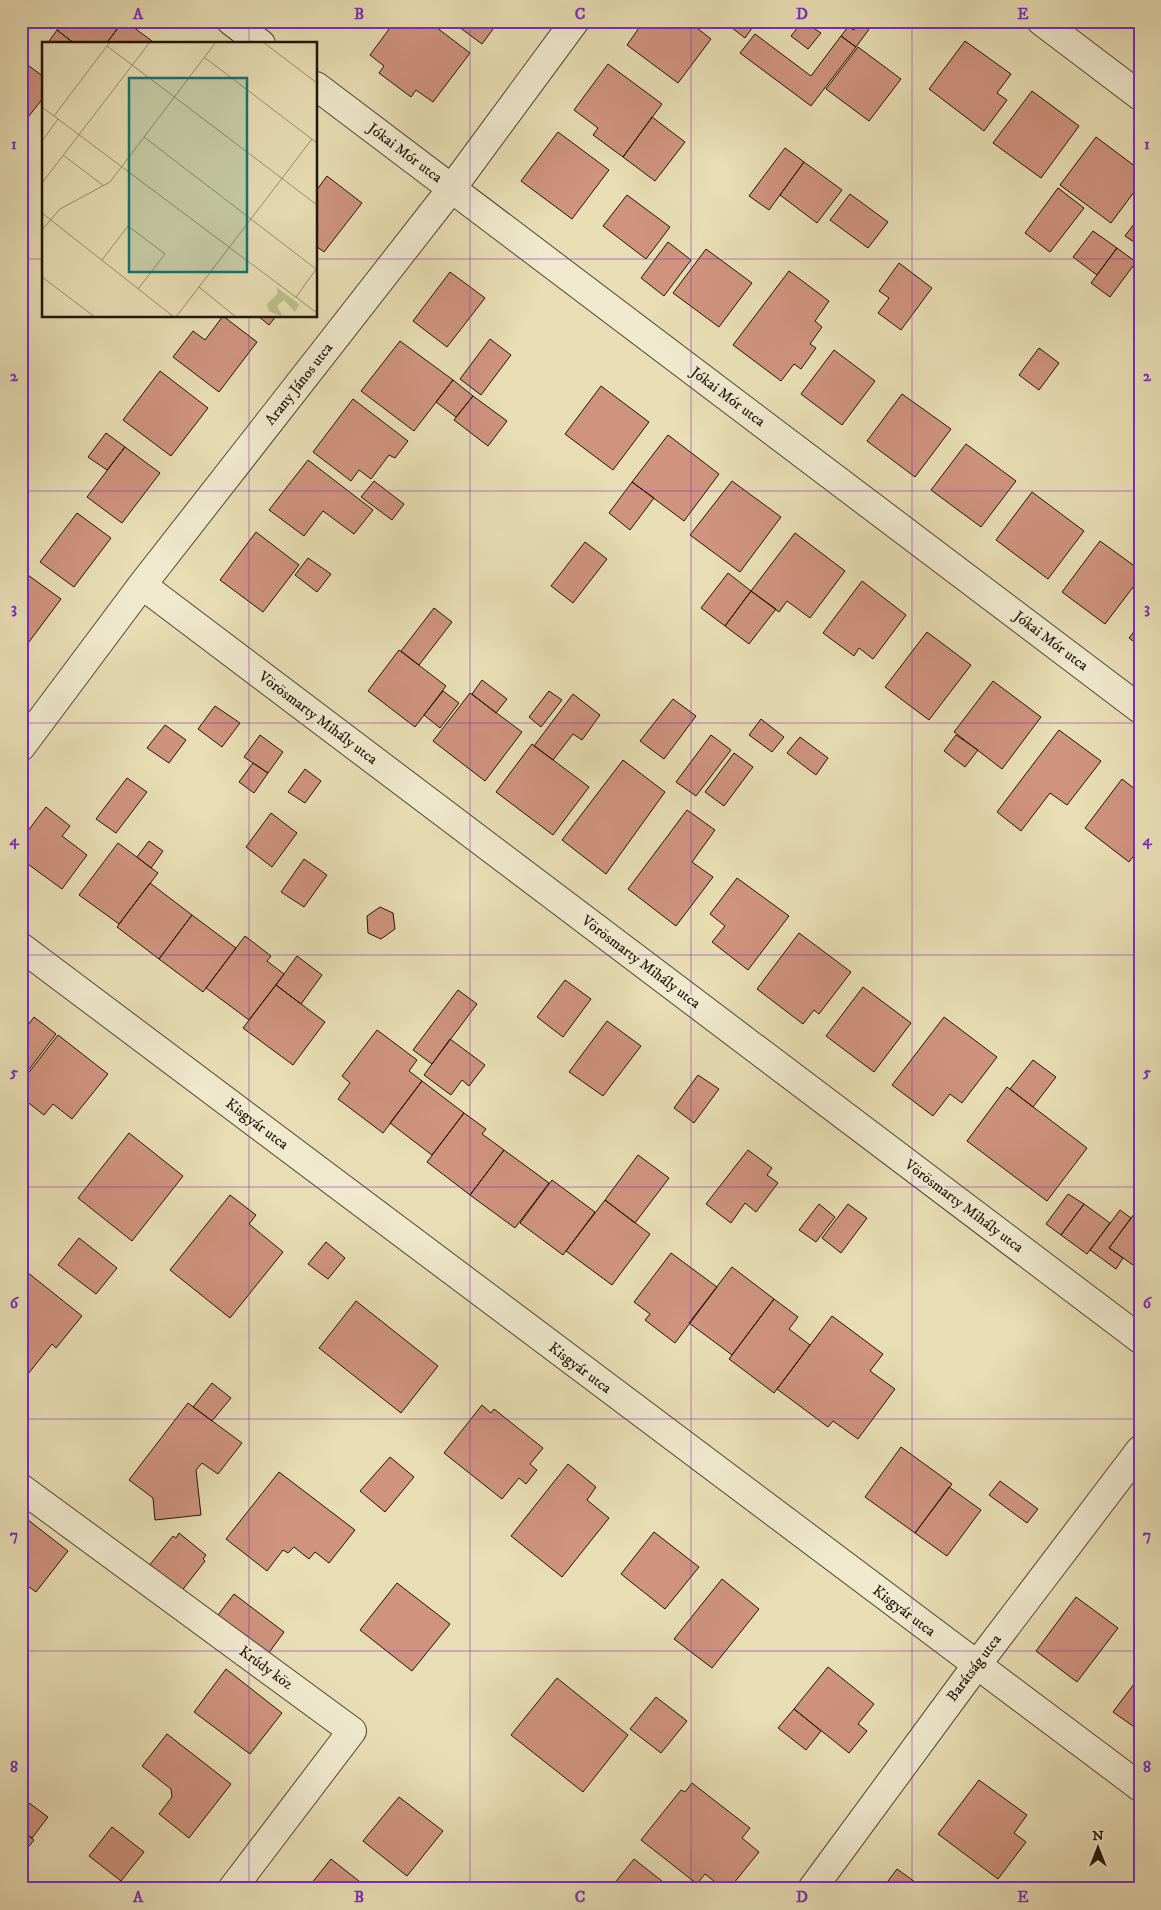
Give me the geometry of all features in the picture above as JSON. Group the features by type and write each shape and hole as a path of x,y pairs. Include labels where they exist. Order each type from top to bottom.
{"street":[{"path":"231,21 258,42"},
{"name":"Arany János utca","path":"21,746 142,585 452,188 574,21"},
{"path":"1040,21 1140,96"},
{"name":"Jókai Mór utca","path":"318,88 1140,708"},
{"name":"Vörösmarty Mihály utca","path":"142,585 1140,1339"},
{"name":"Kisgyár utca","path":"21,947 976,1666 1140,1787"},
{"name":"Barátság utca","path":"812,1889 976,1666 1140,1450"},
{"name":"Krúdy köz","path":"21,1488 352,1731 232,1889"}],"building":[{"path":"63,21 123,21 107,42 72,42 57,30"},
{"path":"123,21 125,21 153,42 107,42"},
{"path":"395,21 428,21 470,53 433,102 416,90 411,97 379,73 384,66 370,55"},
{"path":"451,21 499,21 482,44"},
{"path":"644,21 688,21 711,39 678,83 627,45"},
{"path":"723,21 757,21 745,38"},
{"path":"803,21 821,33 808,49 791,36"},
{"path":"844,21 860,21 854,29"},
{"path":"860,21 875,21 856,47 841,36 848,27 854,30"},
{"path":"57,30 72,42 48,42"},
{"path":"755,34 811,76 841,36 856,47 811,106 740,53"},
{"path":"965,41 1011,74 997,93 1007,100 984,131 929,89"},
{"path":"858,47 901,79 869,121 826,89"},
{"path":"21,60 42,76 42,100 21,126"},
{"path":"608,64 662,104 623,157 593,135 598,128 574,110"},
{"path":"1032,91 1079,126 1041,178 993,143"},
{"path":"652,117 685,142 655,181 623,157"},
{"path":"558,132 609,170 572,219 521,181"},
{"path":"1096,137 1140,170 1140,184 1111,223 1060,185"},
{"path":"785,148 804,162 769,210 749,196"},
{"path":"804,162 842,190 817,223 780,195"},
{"path":"327,176 362,203 324,252 318,248 318,188"},
{"path":"1058,188 1084,208 1050,252 1025,233"},
{"path":"850,194 888,222 868,248 830,220"},
{"path":"627,195 670,227 646,259 603,226"},
{"path":"1140,216 1140,246 1125,236"},
{"path":"1093,231 1117,248 1097,275 1073,257"},
{"path":"668,242 691,260 664,296 641,278"},
{"path":"1117,248 1136,262 1110,297 1091,283"},
{"path":"706,249 752,283 719,327 673,293"},
{"path":"899,263 932,288 901,330 878,313 889,298 879,291"},
{"path":"789,271 829,301 815,321 822,327 810,344 816,348 801,369 794,364 781,381 733,345"},
{"path":"450,272 485,298 447,347 413,321"},
{"path":"222,318 226,318 257,342 219,392 173,357 193,331 205,340"},
{"path":"260,318 274,318 269,325"},
{"path":"490,339 511,355 481,395 460,379"},
{"path":"400,341 453,380 414,431 361,391"},
{"path":"1039,348 1059,363 1039,390 1019,375"},
{"path":"834,350 875,381 842,425 801,394"},
{"path":"160,371 208,408 171,456 123,420"},
{"path":"453,380 473,396 456,417 436,402"},
{"path":"601,386 649,422 613,470 565,434"},
{"path":"902,394 951,429 915,477 867,441"},
{"path":"473,396 507,421 488,446 454,420"},
{"path":"353,399 408,441 395,458 389,455 371,479 359,470 351,481 313,452"},
{"path":"106,433 125,447 107,470 88,457"},
{"path":"668,435 719,474 684,521 632,482"},
{"path":"966,444 1016,481 981,527 931,490"},
{"path":"125,447 160,473 122,523 87,497"},
{"path":"308,460 373,510 354,534 323,511 304,536 269,510"},
{"path":"374,481 404,504 392,520 361,497"},
{"path":"732,481 781,517 740,572 690,535"},
{"path":"632,482 654,498 630,530 609,513"},
{"path":"1032,492 1084,531 1048,579 996,540"},
{"path":"77,513 111,538 74,587 40,562"},
{"path":"256,532 299,565 263,612 220,580"},
{"path":"795,533 845,571 810,618 787,601 779,612 751,591"},
{"path":"1100,541 1140,570 1140,578 1105,624 1062,592"},
{"path":"585,542 607,559 573,603 551,586"},
{"path":"308,558 331,574 317,592 295,575"},
{"path":"21,570 61,599 23,650 21,648"},
{"path":"728,573 751,591 725,626 701,608"},
{"path":"862,581 906,615 873,659 859,648 854,656 823,633"},
{"path":"751,591 776,609 749,644 725,626"},
{"path":"434,608 452,622 419,665 401,651"},
{"path":"1140,624 1140,646 1129,638"},
{"path":"927,632 971,665 929,720 885,687"},
{"path":"399,650 446,686 415,727 368,691"},
{"path":"482,680 507,699 496,713 472,694"},
{"path":"993,681 1041,717 1002,769 954,732"},
{"path":"443,691 459,703 440,728 424,715"},
{"path":"549,691 562,700 541,727 529,717"},
{"path":"470,693 522,732 485,781 433,741"},
{"path":"573,694 600,715 582,740 573,734 553,760 534,746"},
{"path":"673,699 696,716 664,759 640,741"},
{"path":"215,706 240,723 222,747 198,729"},
{"path":"761,719 784,737 772,752 749,735"},
{"path":"165,725 186,740 169,763 147,748"},
{"path":"1059,730 1101,761 1067,805 1050,793 1021,831 997,812"},
{"path":"260,735 283,752 268,773 244,757"},
{"path":"711,735 731,750 696,796 676,782"},
{"path":"956,735 978,750 965,767 944,751"},
{"path":"800,737 828,758 816,775 787,753"},
{"path":"532,744 589,787 553,835 496,792"},
{"path":"734,753 753,767 724,806 705,792"},
{"path":"623,760 665,792 606,874 562,840"},
{"path":"253,763 268,773 254,793 239,782"},
{"path":"305,769 321,781 305,803 288,792"},
{"path":"127,778 147,792 116,833 96,819"},
{"path":"1122,779 1140,793 1140,848 1129,862 1085,828"},
{"path":"46,807 70,826 62,836 87,855 62,889 21,859 21,840"},
{"path":"687,810 715,830 692,862 713,877 676,926 628,889"},
{"path":"271,813 297,833 272,867 246,847"},
{"path":"149,841 163,851 151,868 137,857"},
{"path":"118,843 158,873 119,924 79,895"},
{"path":"304,859 327,875 304,907 281,892"},
{"path":"737,878 789,916 748,970 712,942 725,926 710,914"},
{"path":"150,883 192,915 159,959 117,927"},
{"path":"380,907 393,913 395,929 381,939 368,933 367,916"},
{"path":"192,915 236,948 203,992 159,959"},
{"path":"799,933 851,972 819,1014 814,1010 803,1024 757,989"},
{"path":"245,936 271,956 267,961 284,974 249,1020 206,988"},
{"path":"297,956 322,975 301,1004 276,985"},
{"path":"565,980 591,999 563,1037 537,1017"},
{"path":"276,985 325,1022 293,1065 243,1028"},
{"path":"863,987 911,1023 874,1072 826,1036"},
{"path":"458,990 477,1004 432,1064 413,1050"},
{"path":"34,1017 56,1034 21,1080 21,1034"},
{"path":"944,1017 997,1057 962,1103 950,1094 933,1116 892,1085"},
{"path":"607,1021 641,1046 603,1096 569,1072"},
{"path":"377,1030 417,1060 409,1071 422,1081 383,1133 338,1099 350,1083 342,1076"},
{"path":"58,1035 108,1074 72,1119 53,1104 44,1115 21,1097 29,1086 23,1080"},
{"path":"450,1039 485,1065 469,1086 462,1080 451,1095 424,1075"},
{"path":"1033,1060 1056,1077 1033,1107 1010,1089"},
{"path":"698,1075 719,1089 694,1123 674,1108"},
{"path":"422,1081 464,1113 432,1155 390,1123"},
{"path":"1007,1087 1087,1148 1047,1201 967,1141"},
{"path":"464,1113 486,1129 482,1134 504,1150 470,1195 427,1162"},
{"path":"129,1133 183,1176 132,1241 78,1198"},
{"path":"504,1150 549,1183 515,1228 470,1195"},
{"path":"748,1150 772,1168 767,1175 778,1183 756,1212 745,1203 731,1223 706,1204"},
{"path":"638,1155 669,1178 635,1223 605,1200"},
{"path":"552,1180 595,1212 563,1255 520,1223"},
{"path":"1068,1194 1084,1204 1061,1235 1046,1224"},
{"path":"230,1195 256,1215 249,1224 283,1252 230,1318 170,1270"},
{"path":"605,1200 650,1234 612,1285 566,1251"},
{"path":"819,1204 835,1217 816,1242 799,1230"},
{"path":"848,1204 867,1218 841,1253 822,1238"},
{"path":"1084,1204 1110,1223 1087,1254 1061,1235"},
{"path":"1140,1206 1140,1270 1109,1248"},
{"path":"1120,1210 1131,1218 1109,1248 1123,1258 1116,1269 1090,1250"},
{"path":"79,1238 117,1268 96,1294 58,1265"},
{"path":"326,1242 345,1258 328,1279 308,1264"},
{"path":"671,1253 717,1287 675,1343 645,1320 650,1314 634,1302"},
{"path":"732,1267 774,1299 732,1355 689,1323"},
{"path":"22,1268 82,1316 56,1348 52,1344 28,1374 21,1375"},
{"path":"774,1299 798,1317 789,1329 810,1345 774,1393 729,1359"},
{"path":"356,1301 438,1366 401,1413 319,1348"},
{"path":"832,1316 883,1354 870,1371 895,1389 858,1439 833,1421 828,1427 777,1389"},
{"path":"212,1383 231,1398 212,1421 193,1407"},
{"path":"188,1403 242,1443 218,1474 202,1463 196,1470 201,1515 155,1520 153,1498 129,1480"},
{"path":"482,1405 491,1413 494,1409 543,1448 530,1464 537,1470 526,1484 519,1478 502,1499 444,1453"},
{"path":"901,1447 952,1484 915,1533 865,1497"},
{"path":"390,1457 414,1477 385,1512 360,1491"},
{"path":"568,1464 596,1487 587,1500 609,1518 562,1577 511,1536"},
{"path":"279,1472 355,1530 329,1563 315,1552 309,1559 294,1547 288,1553 283,1550 267,1571 226,1539"},
{"path":"1000,1481 1038,1509 1027,1523 989,1495"},
{"path":"949,1487 981,1510 947,1556 915,1533"},
{"path":"23,1516 68,1551 36,1592 21,1581 21,1518"},
{"path":"654,1532 699,1567 665,1609 621,1574"},
{"path":"179,1533 206,1555 203,1559 205,1561 177,1597 144,1572 173,1536 176,1538"},
{"path":"722,1579 759,1609 712,1668 674,1639"},
{"path":"397,1583 450,1624 412,1671 360,1630"},
{"path":"234,1594 284,1632 263,1661 212,1623"},
{"path":"1076,1597 1118,1628 1077,1682 1036,1651"},
{"path":"21,1619 28,1624 21,1632"},
{"path":"828,1667 874,1704 858,1724 867,1731 849,1753 794,1709"},
{"path":"226,1669 282,1713 250,1754 194,1712"},
{"path":"1140,1676 1140,1731 1113,1712"},
{"path":"557,1678 628,1735 583,1792 511,1735"},
{"path":"656,1697 687,1721 661,1753 630,1729"},
{"path":"794,1709 821,1731 806,1750 778,1728"},
{"path":"167,1734 231,1784 189,1838 159,1814 172,1797 171,1789 142,1766"},
{"path":"979,1780 1027,1815 1014,1833 1026,1842 998,1879 938,1834"},
{"path":"692,1783 750,1828 742,1838 759,1852 729,1889 724,1889 705,1874 697,1884 641,1840 681,1790 685,1792"},
{"path":"21,1797 48,1817 32,1838 21,1830"},
{"path":"399,1797 443,1831 407,1876 363,1841"},
{"path":"112,1827 144,1852 121,1881 89,1856"},
{"path":"21,1830 34,1840 21,1856"},
{"path":"331,1859 369,1889 307,1889"},
{"path":"634,1859 672,1889 610,1889"},
{"path":"897,1869 915,1882 911,1889 882,1889"}]}
